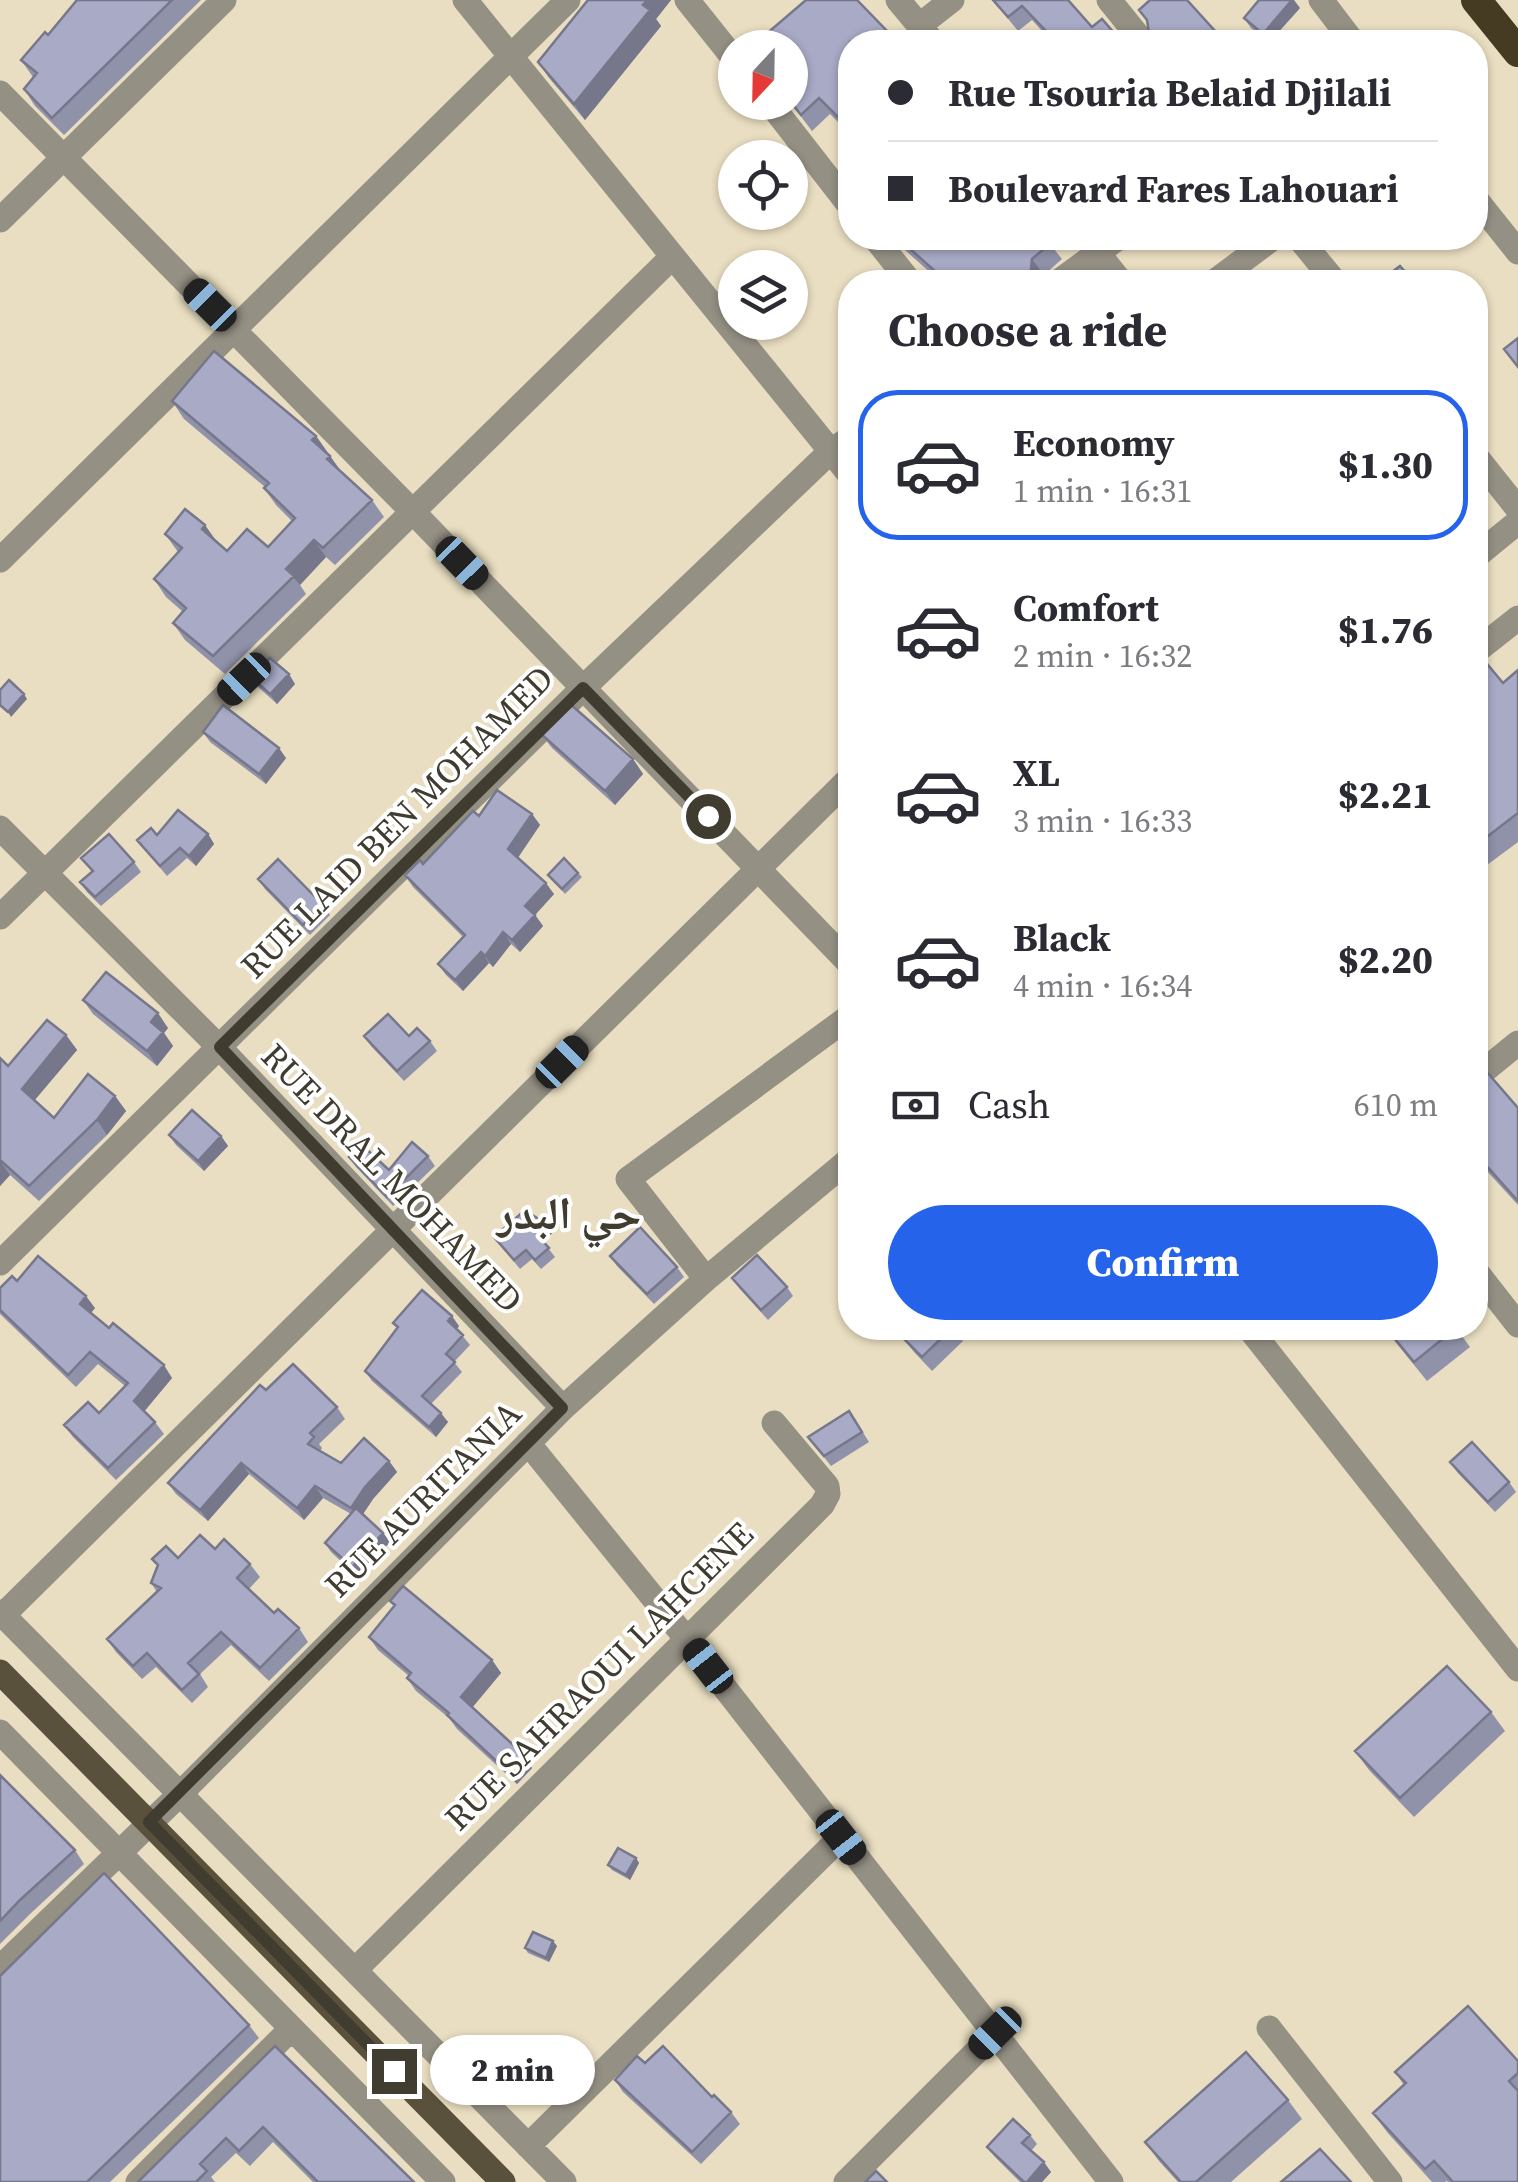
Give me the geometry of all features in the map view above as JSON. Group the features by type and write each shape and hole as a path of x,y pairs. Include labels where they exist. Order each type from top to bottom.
{"highway":[{"path":"1476,0 1518,52"}],"main road":[{"path":"0,1672 503,2182"}],"street":[{"path":"0,220 224,0"},
{"path":"466,0 671,258 838,441"},
{"path":"0,560 568,0"},
{"path":"687,0 718,39"},
{"path":"898,0 924,30"},
{"path":"930,30 952,0"},
{"path":"1110,0 1134,30"},
{"path":"1321,0 1344,30"},
{"path":"0,95 414,513 838,951"},
{"path":"782,120 838,191"},
{"path":"1488,214 1518,252"},
{"path":"884,250 900,270"},
{"path":"1071,270 1092,250"},
{"path":"1230,270 1256,250"},
{"path":"1309,250 1326,270"},
{"path":"0,917 671,258"},
{"name":"RUE LAID BEN MOHAMED","path":"0,1264 583,688 838,447"},
{"path":"1488,471 1518,508"},
{"path":"1488,547 1518,522"},
{"path":"1488,642 1518,618"},
{"path":"564,2182 2,1614 838,790"},
{"name":"RUE DRAL MOHAMED","path":"0,828 220,1047 562,1408"},
{"path":"706,1279 628,1179 838,1025"},
{"path":"1488,1067 1518,1043"},
{"name":"RUE AURITANIA","path":"0,1968 179,1794 562,1408 706,1279 838,1170"},
{"path":"1488,1287 1518,1325"},
{"path":"1258,1340 1518,1669"},
{"name":"RUE SAHRAOUI LAHCENE","path":"354,1970 828,1494 827,1486 774,1423"},
{"path":"528,1443 685,1637 1111,2182"},
{"path":"0,1732 443,2182"},
{"path":"528,2146 841,1837"},
{"path":"1269,2028 1390,2182"},
{"path":"138,2182 291,2029"},
{"path":"846,2182 995,2033"}],"building":[{"path":"77,0 172,0 52,118 24,89 37,73 21,60"},
{"path":"588,0 647,0 643,5 650,10 574,104 538,62"},
{"path":"806,0 857,0 886,30 838,30 838,117 819,98 808,108 808,30 771,30"},
{"path":"993,0 1068,0 1092,27 1102,19 1112,30 1045,30 1022,6 1008,17"},
{"path":"1150,0 1187,0 1214,30 1149,30 1139,10"},
{"path":"1259,0 1292,0 1266,30 1258,30 1244,18"},
{"path":"911,250 1043,250 1032,259 1031,270 934,270"},
{"path":"1518,338 1518,367 1504,349"},
{"path":"214,351 316,436 312,440 330,456 327,459 372,500 323,548 314,540 286,569 294,576 213,656 173,623 186,608 154,579 182,548 165,534 185,509 227,551 247,529 268,547 295,518 264,488 269,483 172,401"},
{"path":"270,658 289,674 270,694 251,677"},
{"path":"1488,665 1503,683 1518,670 1518,813 1488,836"},
{"path":"9,680 24,694 8,712 0,705 0,690"},
{"path":"569,703 633,759 605,791 541,734"},
{"path":"223,705 279,748 259,774 203,732"},
{"path":"497,790 532,814 508,849 546,883 525,906 535,915 512,940 503,932 485,956 481,952 455,980 438,964 465,935 405,875 420,860 423,864 473,811 479,816"},
{"path":"178,810 208,834 189,856 180,848 160,866 137,840 151,828 157,835"},
{"path":"109,834 134,862 95,897 80,882 93,871 81,858"},
{"path":"564,858 578,873 562,889 548,875"},
{"path":"278,859 323,905 303,925 258,879"},
{"path":"106,972 158,1013 151,1022 163,1032 147,1051 83,1000"},
{"path":"388,1014 409,1036 417,1028 430,1041 397,1071 364,1036"},
{"path":"47,1020 66,1035 22,1089 54,1118 88,1074 115,1096 97,1120 29,1186 0,1160 0,1058 8,1066"},
{"path":"1488,1073 1518,1108 1518,1201 1488,1168"},
{"path":"192,1110 221,1136 198,1161 169,1135"},
{"path":"412,1142 428,1156 387,1197 349,1157 361,1144 389,1170"},
{"path":"525,1210 546,1224 538,1236 549,1248 535,1260 526,1250 514,1260 494,1237"},
{"path":"640,1227 677,1267 647,1294 610,1256"},
{"path":"757,1255 787,1287 761,1310 732,1278"},
{"path":"38,1256 86,1296 80,1304 109,1328 113,1323 164,1365 134,1401 155,1422 108,1468 64,1425 88,1402 99,1413 128,1383 90,1352 68,1375 0,1310 0,1288 12,1276 17,1281"},
{"path":"422,1290 452,1316 448,1321 463,1335 446,1354 455,1362 422,1396 441,1413 429,1427 365,1371 398,1327 393,1323"},
{"path":"905,1340 940,1340 922,1357"},
{"path":"1396,1340 1441,1340 1414,1362"},
{"path":"293,1364 337,1407 310,1433 314,1437 308,1444 341,1463 364,1438 389,1461 351,1508 315,1486 297,1508 241,1463 200,1510 168,1483 260,1385 266,1390"},
{"path":"849,1411 862,1432 824,1456 808,1437"},
{"path":"1472,1442 1509,1482 1488,1502 1450,1462"},
{"path":"356,1508 383,1533 352,1567 325,1543"},
{"path":"200,1535 215,1549 224,1539 250,1564 237,1578 274,1613 278,1609 299,1628 260,1668 221,1632 188,1663 199,1674 182,1690 147,1653 133,1666 107,1639 161,1588 151,1583 158,1565 152,1559 166,1546 178,1558"},
{"path":"403,1586 492,1660 461,1697 523,1754 507,1771 407,1678 411,1673 369,1637 395,1605 390,1601"},
{"path":"1447,1666 1491,1712 1400,1798 1355,1751"},
{"path":"0,1775 75,1850 0,1921"},
{"path":"618,1848 636,1858 626,1875 608,1865"},
{"path":"104,1873 249,2025 87,2182 0,2182 0,1976"},
{"path":"533,1932 553,1941 546,1958 525,1948"},
{"path":"1468,2006 1518,2061 1518,2073 1509,2081 1518,2091 1518,2182 1453,2182 1434,2161 1425,2169 1373,2113 1406,2083 1395,2072"},
{"path":"275,2046 414,2182 318,2182 263,2127 239,2151 226,2138 200,2164 207,2171 196,2182 138,2182"},
{"path":"663,2046 731,2112 692,2152 615,2080 637,2056 645,2063"},
{"path":"1246,2052 1288,2100 1196,2182 1181,2182 1145,2142"},
{"path":"1013,2119 1030,2135 1022,2143 1044,2162 1027,2182 987,2147"},
{"path":"1320,2149 1351,2182 1281,2182"},
{"path":"876,2171 887,2182 865,2182"}],"district":[{"name":"حي البدر","path":"569,1213"}],"route":[{"path":"394,2071 149,1822 562,1408 220,1047 583,688 708,816"}]}
